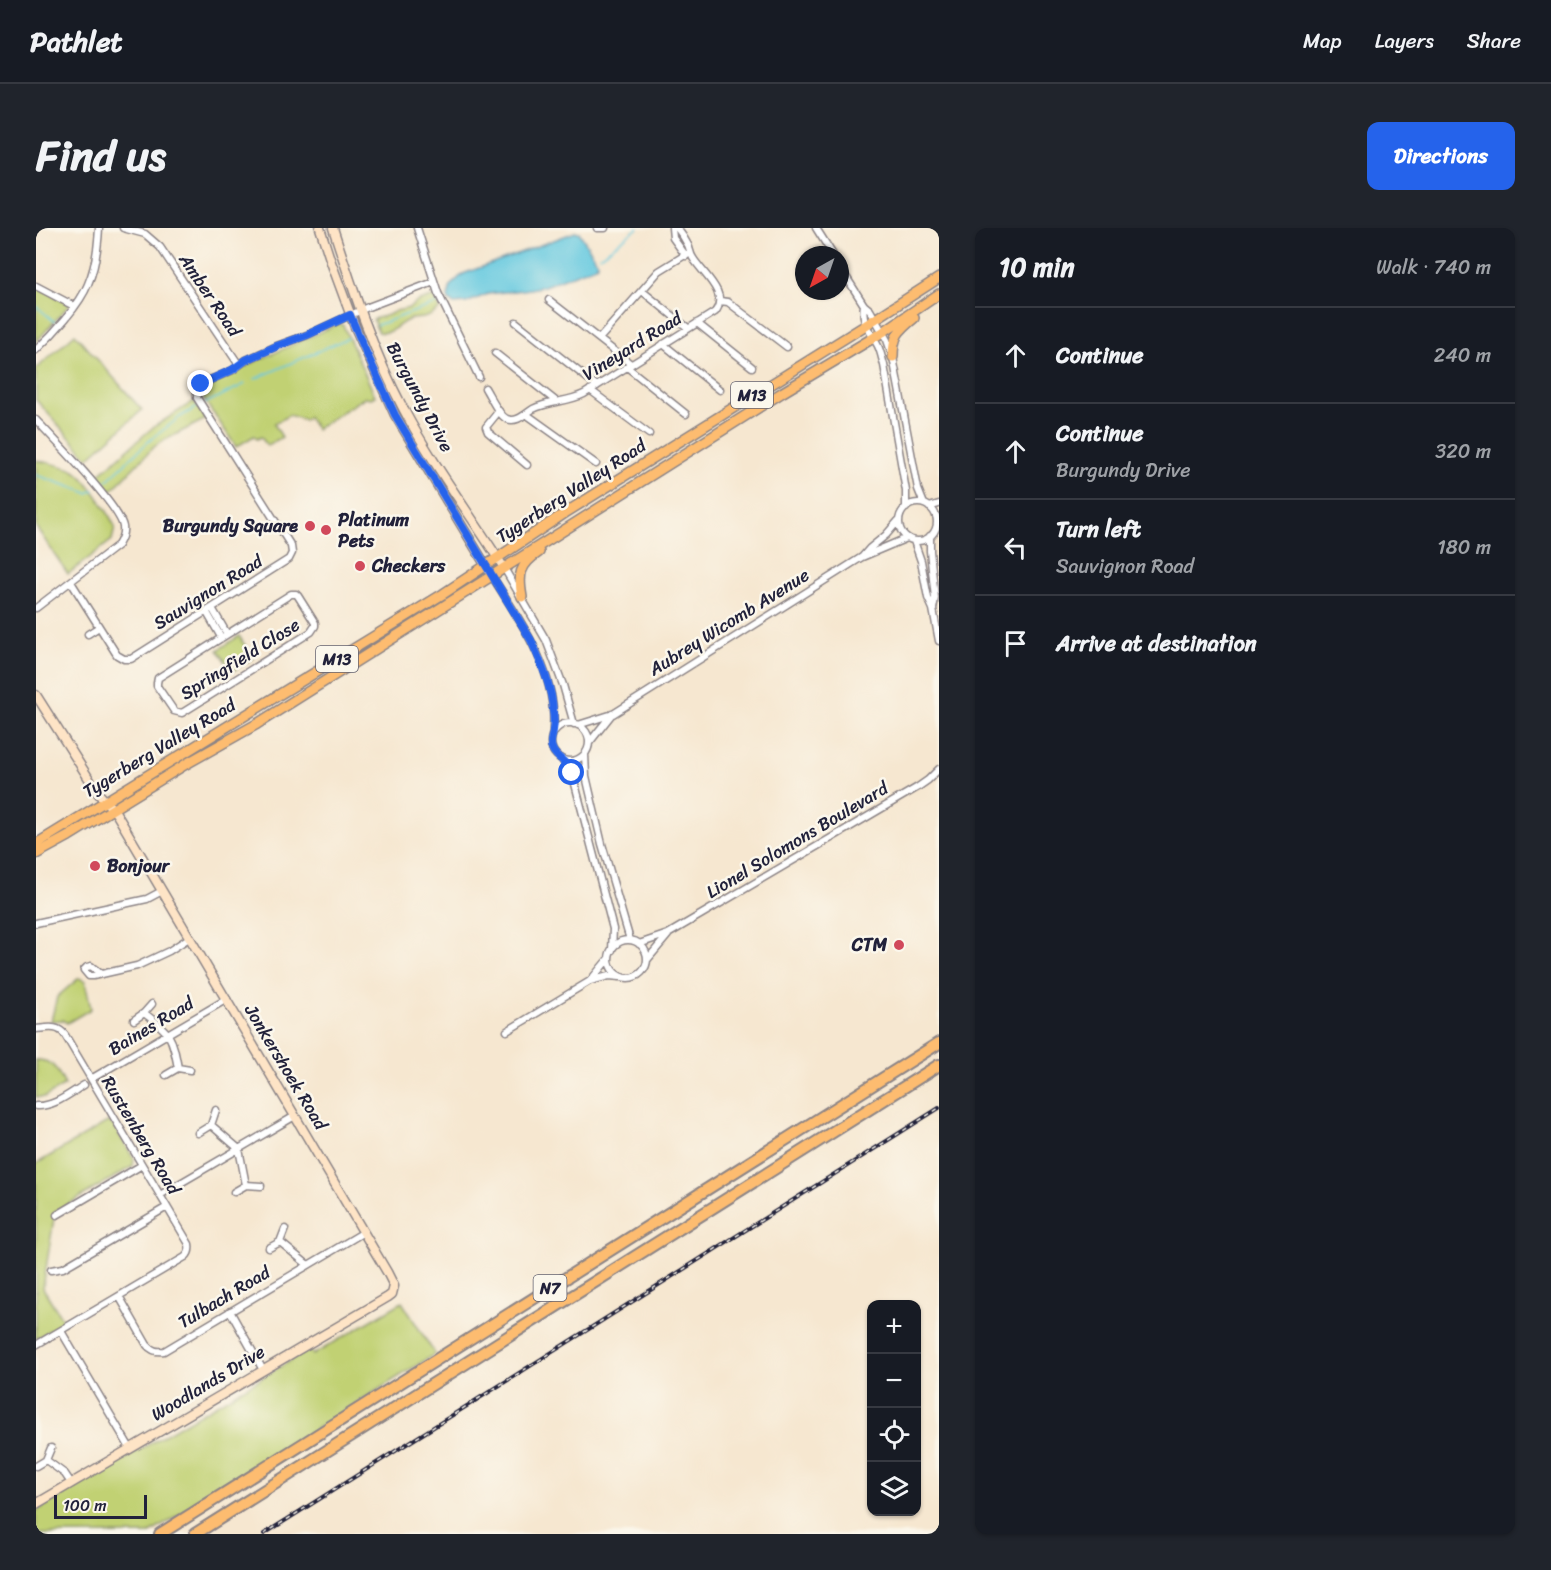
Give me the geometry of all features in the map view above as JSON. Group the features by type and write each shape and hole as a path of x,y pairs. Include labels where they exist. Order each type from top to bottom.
{"highway":[{"name":"N7","path":"160,1534 939,1043"},
{"name":"N7","path":"195,1534 939,1065"}],"main road":[{"name":"Tygerberg Valley Road","path":"36,844 486,566 565,513 801,364 866,326 939,278"},
{"name":"Tygerberg Valley Road","path":"36,854 257,724 572,524 883,332 939,294"},
{"path":"893,357 893,345 897,334 919,313 924,304"},
{"path":"522,597 520,577 527,561 559,539 572,524"}],"street":[{"path":"36,350 54,332 88,285 96,258 99,228"},
{"name":"Amber Road","path":"123,228 145,234 160,247 239,365"},
{"name":"Burgundy Drive","path":"320,228 350,315 395,415 492,576"},
{"name":"Burgundy Drive","path":"333,228 360,310 405,411 424,445 504,568"},
{"path":"417,228 438,293 479,377"},
{"path":"597,228 604,228"},
{"path":"672,228 673,238 707,275 720,301 728,302 787,347"},
{"path":"677,228 687,244 687,253"},
{"path":"816,228 827,246"},
{"path":"599,339 659,272 687,253"},
{"path":"849,281 883,332 893,357 918,489 926,506 933,511 938,521 936,529 923,541 910,539"},
{"name":"Sauvignon Road","path":"71,582 117,655 129,659 286,561 292,551 288,542 197,398 196,390 201,384 277,346 307,335 360,310 434,282"},
{"path":"36,285 74,306"},
{"path":"642,291 688,328"},
{"path":"549,300 599,339 686,414"},
{"name":"Vineyard Road","path":"499,411 503,417 516,420 534,409 579,397 715,312 720,301"},
{"path":"864,305 862,315 878,345 884,365 906,491 906,507"},
{"path":"516,322 597,386"},
{"path":"697,323 752,367"},
{"path":"663,344 720,390"},
{"path":"495,354 556,402"},
{"path":"485,388 499,411 487,424 488,432 527,465"},
{"path":"590,390 649,434"},
{"path":"526,414 596,464"},
{"path":"36,420 103,494 123,527 120,541 114,549 36,608"},
{"path":"939,504 926,506 911,504 902,512 899,520 901,531 910,539 921,561 939,641"},
{"name":"Aubrey Wicomb Avenue","path":"862,557 899,520"},
{"path":"930,536 935,598 933,609"},
{"name":"Aubrey Wicomb Avenue","path":"576,725 613,714 862,557 910,539"},
{"path":"504,568 546,640 576,725"},
{"path":"492,576 531,640 552,697 554,711 551,745 553,752 572,773 613,929 612,950"},
{"name":"Springfield Close","path":"291,594 298,596 315,626 311,632 183,713 174,711 157,686 158,678 224,635 291,594"},
{"name":"Springfield Close","path":"209,610 224,635"},
{"path":"88,634 99,627"},
{"path":"36,695 98,793 113,809"},
{"name":"Aubrey Wicomb Avenue","path":"589,743 613,714"},
{"path":"553,733 563,724 576,725 585,731 589,743 585,754 586,776 602,844 630,940"},
{"path":"562,760 575,761 585,754"},
{"name":"Lionel Solomons Boulevard","path":"639,944 668,934 918,787 939,769"},
{"name":"Tygerberg Valley Road","path":"113,809 144,862"},
{"name":"Jonkershoek Road","path":"144,862 364,1232 393,1282 394,1289"},
{"path":"36,922 147,900 162,891"},
{"name":"Lionel Solomons Boulevard","path":"647,960 668,934"},
{"path":"101,974 137,966 169,951 189,938"},
{"path":"507,1030 590,981 609,976 631,978 640,974 647,960 644,948 630,940 619,942 590,981"},
{"path":"609,957 612,970 620,977"},
{"name":"Baines Road","path":"91,1079 226,999"},
{"path":"134,1020 152,1005"},
{"path":"144,1013 168,1033 173,1043 178,1068"},
{"name":"Rustenberg Road","path":"36,1029 52,1027 59,1029 65,1035 189,1244 189,1252 185,1257 119,1296"},
{"path":"166,1075 178,1068 190,1070"},
{"path":"36,1106 51,1105 84,1085"},
{"path":"198,1133 211,1125 216,1110"},
{"path":"160,1196 295,1116"},
{"path":"211,1125 239,1149 246,1185"},
{"path":"57,1215 142,1165"},
{"path":"234,1192 246,1185 261,1186"},
{"path":"51,1270 63,1268 167,1207"},
{"path":"269,1248 280,1242 285,1229"},
{"name":"Tulbach Road","path":"119,1296 147,1345 157,1352 364,1232"},
{"path":"280,1242 308,1265"},
{"name":"Woodlands Drive","path":"36,1504 388,1297 394,1289"},
{"path":"36,1345 119,1296"},
{"path":"230,1311 263,1370"},
{"path":"61,1330 130,1448"},
{"path":"36,1466 46,1460 51,1448"},
{"path":"46,1460 65,1474 71,1483"}],"green space":[{"path":"36,285 70,304 36,342"},
{"path":"435,296 440,309 434,313 408,320 387,332 378,332 373,319 409,308 417,302"},
{"path":"338,324 343,325 375,396 365,397 316,429 308,417 304,420 289,415 274,424 282,437 267,446 261,437 257,439 254,436 236,447 200,396 200,390 204,385"},
{"path":"75,334 142,410 88,458 36,400 36,369"},
{"path":"194,401 206,419 153,448 111,491 106,490 95,478 152,428"},
{"path":"36,460 73,470 84,479 115,527 112,540 68,574 36,527"},
{"path":"239,636 253,658 232,672 218,650"},
{"path":"79,978 85,981 91,1009 67,1023 63,1020 51,1021 57,997"},
{"path":"36,1060 51,1064 65,1085 45,1097 36,1097"},
{"path":"109,1121 134,1159 133,1166 55,1212 43,1288 64,1322 36,1339 36,1164"},
{"path":"402,1302 435,1354 149,1534 36,1534 36,1511 310,1349 313,1355"}],"water":[{"path":"579,232 598,263 596,266 544,286 488,294 466,303 454,304 449,300 451,285 463,274"}],"waterway":[{"path":"600,256 638,228"},
{"path":"377,325 441,302"},
{"path":"36,306 55,322"},
{"path":"255,379 348,338"},
{"path":"204,404 245,384"},
{"path":"101,486 149,441 180,417 199,406"},
{"path":"36,475 88,493 94,490"}],"railway":[{"path":"264,1534 939,1108"}],"place":[{"name":"Burgundy Square","path":"310,526"},
{"name":"Platinum Pets","path":"326,530"},
{"name":"Checkers","path":"360,566"},
{"name":"Bonjour","path":"95,866"},
{"name":"CTM","path":"899,945"}],"route":[{"path":"201,384 232,370 246,360 350,315 395,415 415,451 531,640 552,697 554,711 551,745 553,752 572,773"}]}
